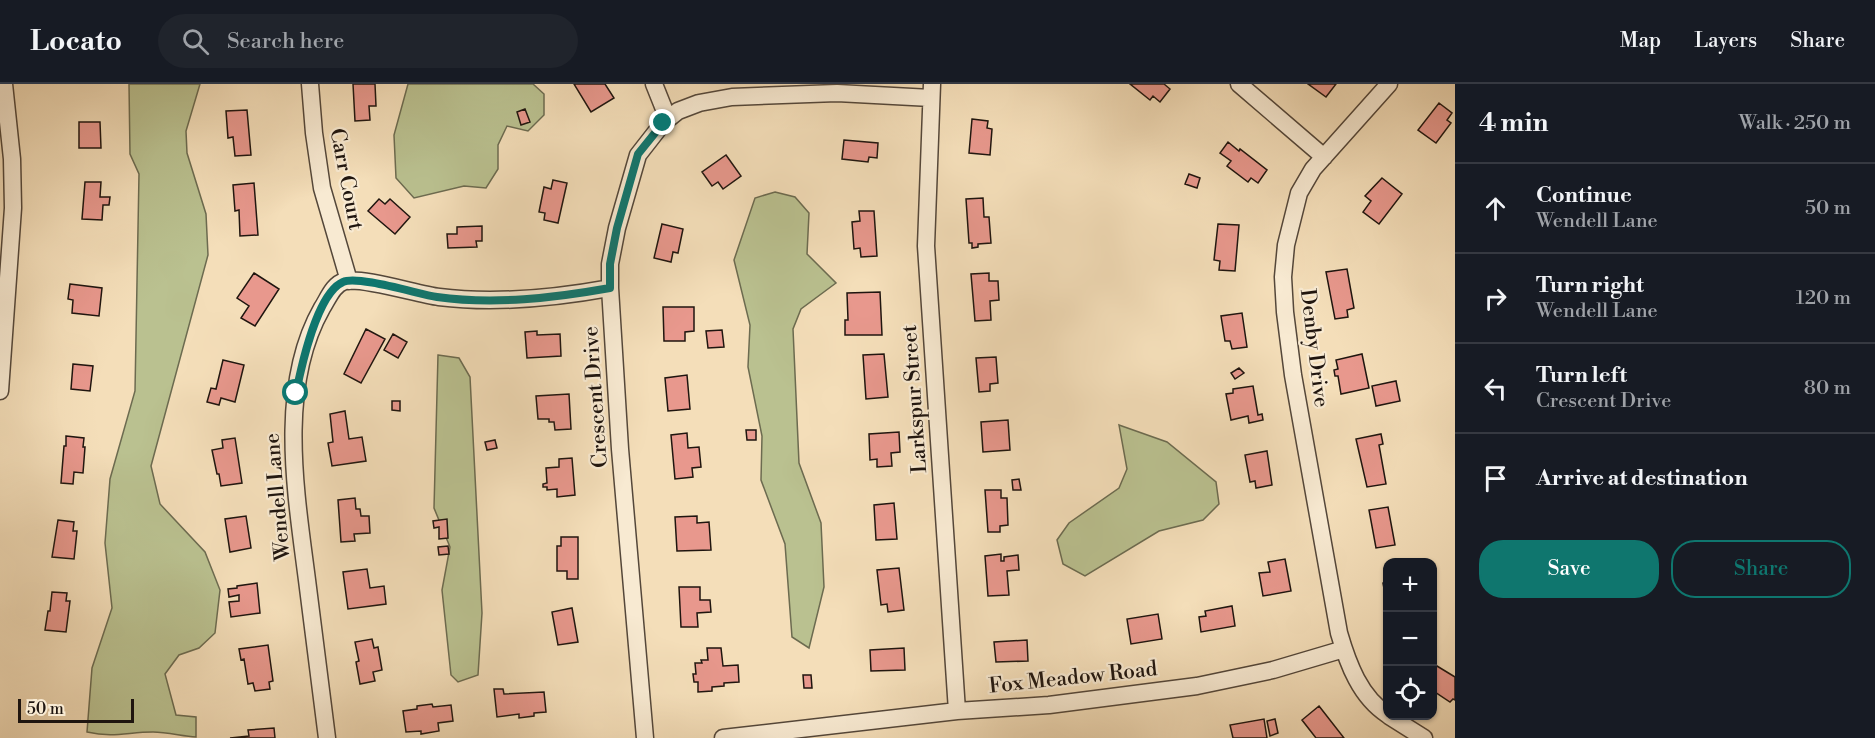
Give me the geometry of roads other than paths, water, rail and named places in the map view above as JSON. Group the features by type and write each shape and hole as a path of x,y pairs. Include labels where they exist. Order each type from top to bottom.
{"street":[{"path":"0,391 12,179 4,84"},
{"name":"Carr Court","path":"310,84 322,188 349,281"},
{"path":"654,84 668,119"},
{"path":"1239,84 1324,157"},
{"name":"Denby Drive","path":"1344,649 1339,633 1293,375 1283,277 1286,245 1299,193 1313,169 1389,84"},
{"name":"Crescent Drive","path":"645,738 620,449 610,288 610,264 617,228 638,154 663,123 678,111 699,103 732,97 932,91"},
{"name":"Larkspur Street","path":"932,91 927,246 957,711"},
{"name":"Wendell Lane","path":"327,738 298,506 294,427 296,393 303,354 315,320 334,288 344,281 349,281"},
{"path":"349,281 437,297 470,300 509,300 610,288"},
{"path":"1344,649 1348,663 1359,683 1376,707 1383,712"},
{"name":"Fox Meadow Road","path":"723,738 957,711 1049,705 1197,686 1274,670 1344,649"},
{"path":"1396,720 1424,738"}]}
